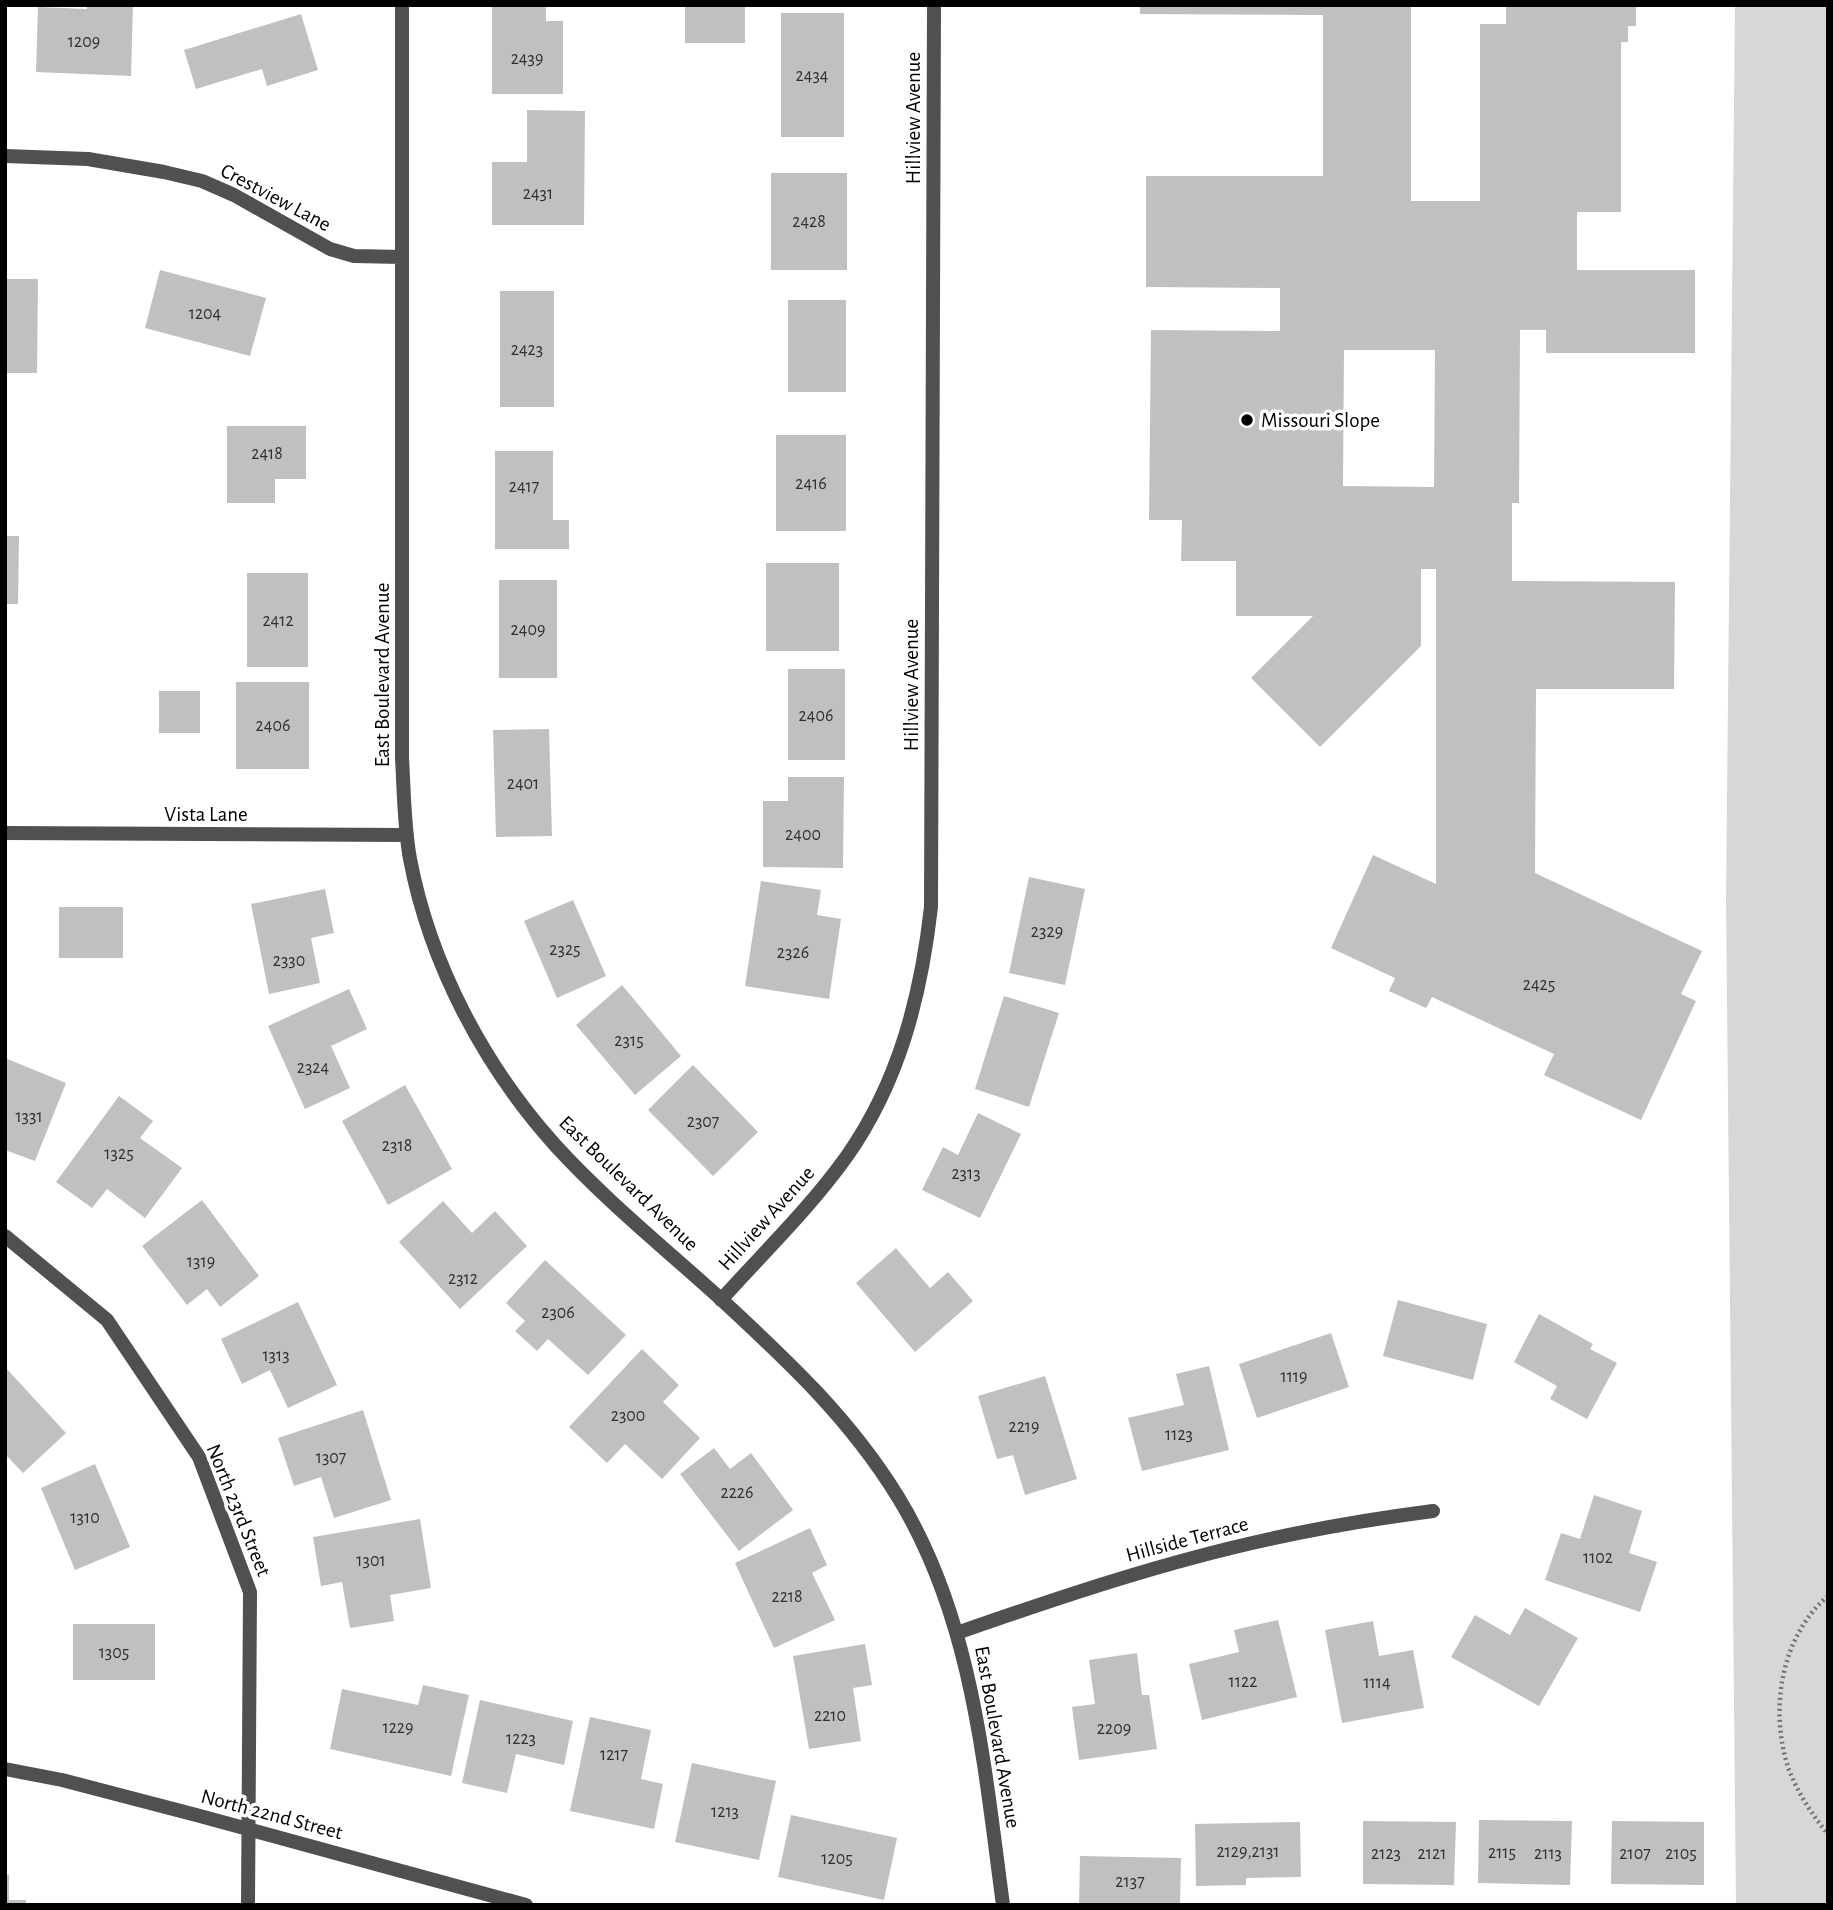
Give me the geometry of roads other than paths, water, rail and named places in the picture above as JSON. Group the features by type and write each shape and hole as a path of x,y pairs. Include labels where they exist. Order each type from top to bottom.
{"street":[{"name":"East Boulevard Avenue","path":"402,5 402,758 407,835 416,885 439,957 468,1020 529,1114 576,1167 799,1371 853,1432 877,1464 918,1534 957,1633 975,1705 1003,1905"},
{"name":"Hillview Avenue","path":"721,1300 816,1196 848,1154 897,1061 915,1011 926,955 931,908 934,5"},
{"name":"Crestview Lane","path":"5,156 88,159 127,164 202,181 234,195 330,249 354,257 402,257"},
{"name":"Vista Lane","path":"5,833 407,835"},
{"name":"North 23rd Street","path":"5,1236 107,1320 199,1457 250,1592 248,1905"},
{"name":"Hillside Terrace","path":"957,1633 1105,1584 1214,1552 1326,1528 1433,1511"},
{"name":"North 22nd Street","path":"5,1769 62,1780 200,1816 526,1905"}],"place":[{"name":"Missouri Slope","path":"1247,420"}]}
